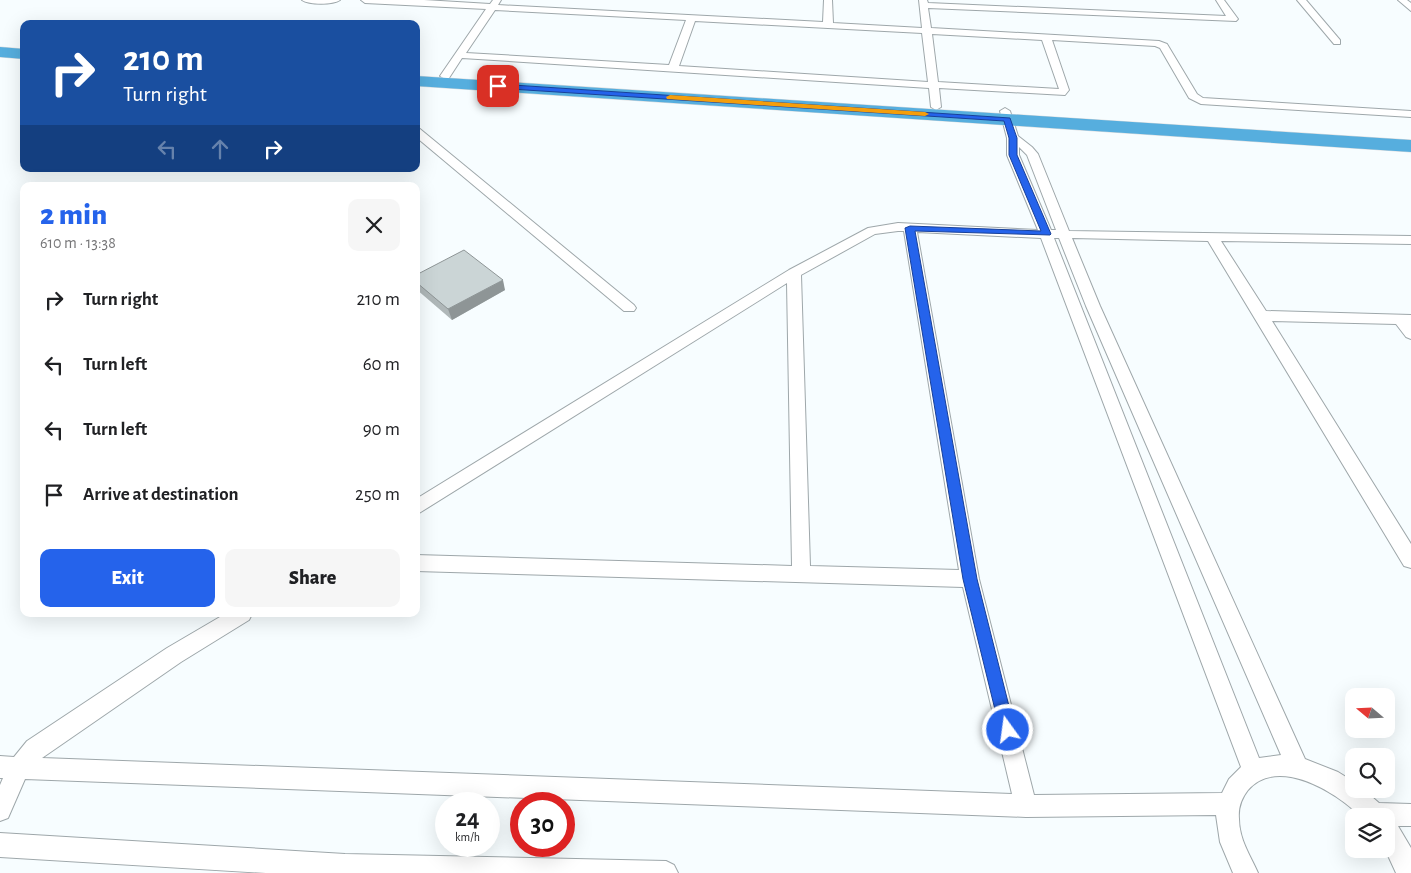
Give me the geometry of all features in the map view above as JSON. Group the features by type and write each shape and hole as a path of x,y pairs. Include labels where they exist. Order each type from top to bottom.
{"highway":[{"path":"0,45 20,47"},
{"path":"0,52 20,54"},
{"path":"420,74 936,107 1006,115 1411,146"},
{"path":"420,81 1411,138"}],"street":[{"path":"306,0 336,0"},
{"path":"365,0 495,4 691,18 1161,44 1193,96 1201,101 1411,114"},
{"path":"828,0 828,26"},
{"path":"1098,0 1105,14"},
{"path":"936,107 923,2 1015,5 1105,14 1233,19 1220,0"},
{"path":"1301,0 1337,42"},
{"path":"1402,0 1411,8"},
{"path":"445,76 495,4"},
{"path":"672,69 691,18"},
{"path":"458,55 1061,93 1064,90 1046,37"},
{"path":"1006,115 1013,138 1013,155 1046,234 1253,771"},
{"path":"420,134 629,308"},
{"path":"1013,138 1032,154 1093,306 1298,768"},
{"path":"910,228 970,579 1026,806"},
{"path":"420,506 794,273 872,230 910,228 1046,234 1411,240"},
{"path":"1212,236 1411,560"},
{"path":"794,273 801,574"},
{"path":"1260,316 1406,320 1411,334"},
{"path":"420,563 970,579"},
{"path":"0,810 10,768 174,655 237,617"},
{"path":"1246,873 1237,858 1228,829 1229,804 1237,784 1253,771 1275,766 1298,768 1328,779 1357,798 1367,808"},
{"path":"10,768 1026,806 1229,804"},
{"path":"1395,817 1411,815"},
{"path":"1395,844 1402,855 1408,873"},
{"path":"0,845 344,869 666,873"}],"building":[{"path":"464,250 503,280 448,309 420,285 420,273"}],"slow traffic":[{"path":"670,97 925,114"}],"route":[{"path":"498,86 1007,119 1013,138 1013,155 1046,234 910,228 970,579 1008,730"}]}
